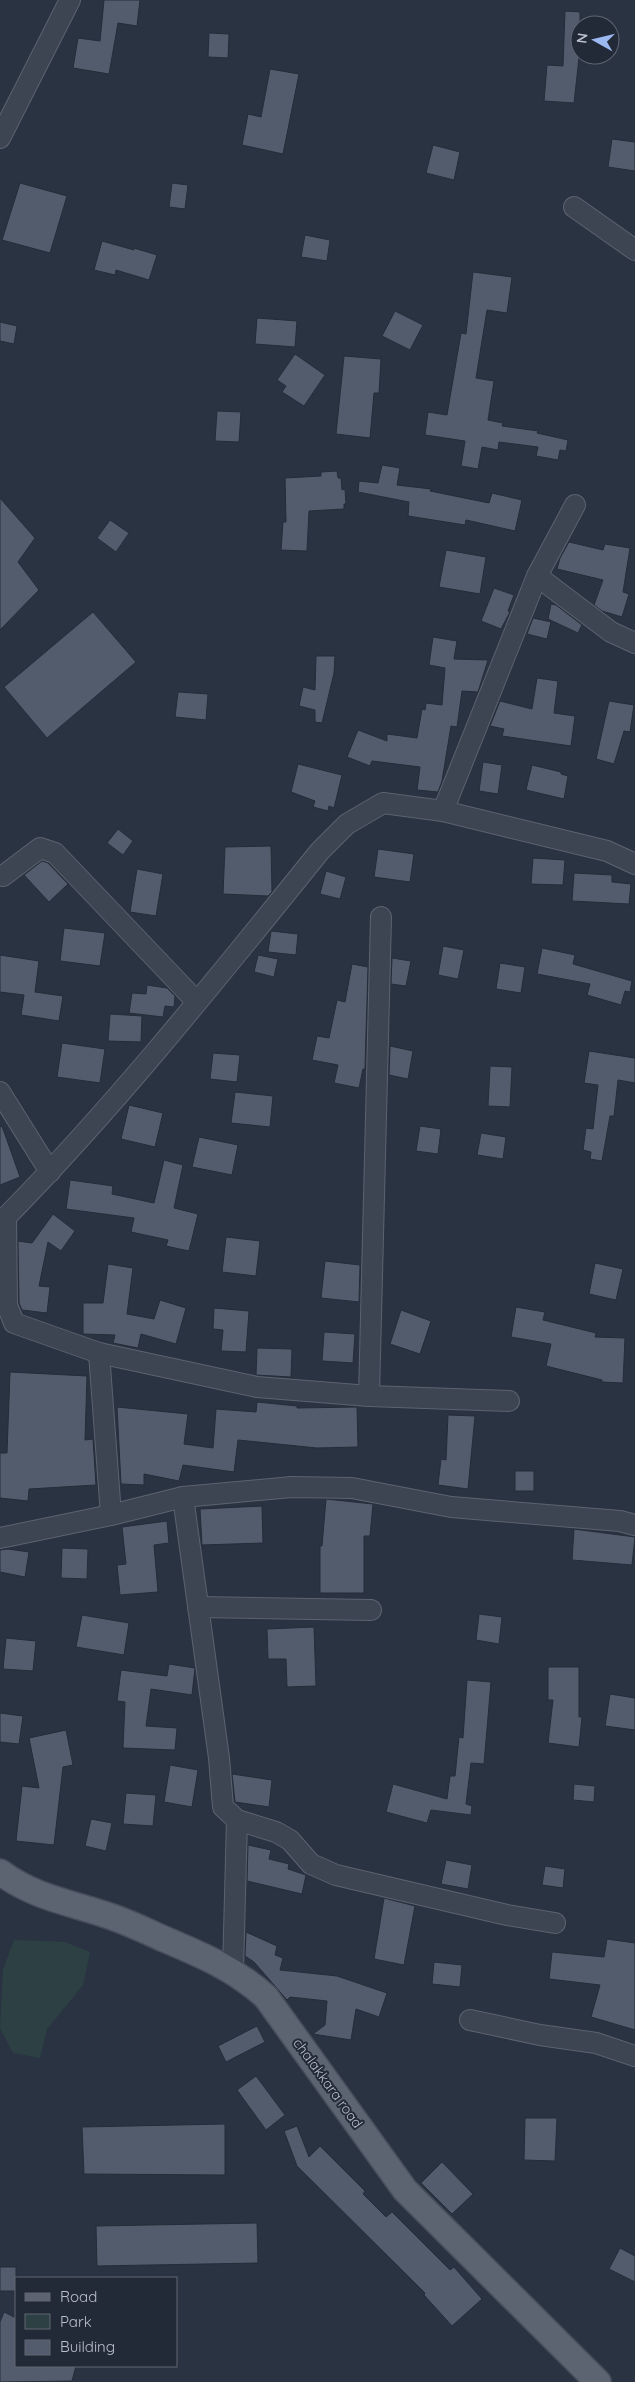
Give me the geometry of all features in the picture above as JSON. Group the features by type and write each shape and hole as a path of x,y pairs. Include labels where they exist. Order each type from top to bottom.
{"main road":[{"name":"chalakkara road","path":"0,1872 18,1886 44,1897 115,1918 210,1957 233,1970 266,1997 405,2190 598,2382"}],"street":[{"path":"0,138 70,0"},
{"path":"574,207 635,250"},
{"path":"444,811 537,576 575,505"},
{"path":"537,576 611,632 635,643"},
{"path":"508,1401 369,1396 257,1387 99,1353 14,1323 7,1305 6,1218 50,1172 196,1001 320,851 347,824 384,803 444,811 607,851 635,864"},
{"path":"3,876 40,848 55,853 196,1001"},
{"path":"369,1396 381,917"},
{"path":"0,1092 50,1172"},
{"path":"99,1353 111,1516"},
{"path":"0,1538 111,1516 183,1497 292,1488 352,1488 451,1507 620,1521 635,1525"},
{"path":"183,1497 219,1758 223,1807 237,1820 276,1832 290,1840 311,1864 336,1876 507,1915 556,1923"},
{"path":"198,1606 371,1610"},
{"path":"233,1970 237,1820"},
{"path":"470,2020 540,2036 596,2043 635,2056"}],"green space":[{"path":"14,1940 65,1942 90,1952 83,1985 47,2029 40,2058 13,2053 0,2028 3,1970"}],"building":[{"path":"104,0 140,0 137,26 118,23 109,74 73,68 78,38 100,41"},
{"path":"565,11 580,12 580,15 570,15 570,65 578,65 574,103 544,101 547,65 563,66"},
{"path":"209,33 229,34 228,58 208,57"},
{"path":"270,69 299,74 283,154 242,145 248,114 261,117"},
{"path":"612,139 635,142 635,171 608,167"},
{"path":"433,145 460,152 454,180 426,173"},
{"path":"20,183 67,196 50,253 2,240"},
{"path":"172,183 188,185 185,209 169,207"},
{"path":"305,235 330,240 327,261 301,257"},
{"path":"102,241 157,255 149,280 116,270 115,275 94,270"},
{"path":"473,272 512,277 507,313 487,310 476,378 494,381 488,420 503,423 502,426 538,431 537,433 568,440 566,451 560,450 558,460 536,456 538,447 499,442 498,450 482,447 478,469 461,466 465,441 425,435 428,412 447,415 461,333 466,334"},
{"path":"395,311 423,325 410,350 382,336"},
{"path":"257,318 297,321 295,347 255,344"},
{"path":"0,322 17,326 14,344 0,341"},
{"path":"295,354 325,375 304,406 282,392 286,386 277,380"},
{"path":"344,356 381,359 379,393 374,393 370,438 336,434"},
{"path":"217,411 241,412 239,442 215,441"},
{"path":"382,465 400,468 397,485 431,489 430,491 489,503 492,493 522,500 515,531 466,520 465,525 408,516 409,502 358,492 359,481 378,483"},
{"path":"337,471 338,478 341,478 342,490 345,489 346,504 344,504 344,509 309,511 307,551 281,550 283,522 286,522 285,478 321,476 321,472"},
{"path":"0,498 35,538 18,562 39,590 0,630"},
{"path":"110,520 129,533 116,552 97,538"},
{"path":"569,542 603,550 605,544 630,548 623,592 629,594 622,617 602,611 594,605 603,580 557,569 560,558"},
{"path":"446,550 486,557 480,594 439,587"},
{"path":"494,588 514,595 508,611 510,612 501,629 481,621"},
{"path":"551,604 556,605 582,625 578,633 548,619"},
{"path":"93,612 136,662 47,738 4,687"},
{"path":"533,618 551,622 547,639 527,634"},
{"path":"433,637 457,641 454,659 488,660 478,692 462,691 457,727 451,726 442,781 438,792 417,790 420,767 372,761 370,766 347,757 358,730 387,741 387,734 417,738 422,709 425,710 426,703 442,705 445,668 429,665"},
{"path":"316,656 335,656 334,673 322,723 315,722 315,710 299,706 303,687 315,690"},
{"path":"537,678 558,681 554,713 575,716 571,746 502,736 504,729 490,726 500,701 532,709"},
{"path":"178,692 208,694 206,720 175,717"},
{"path":"609,701 634,705 630,732 624,731 614,764 596,759"},
{"path":"483,762 502,765 498,794 479,791"},
{"path":"298,764 342,775 334,808 329,806 328,811 313,807 315,801 291,792"},
{"path":"532,765 561,772 561,774 568,776 564,799 526,790"},
{"path":"118,829 133,841 123,855 107,843"},
{"path":"271,846 272,892 268,896 223,894 225,847"},
{"path":"378,849 414,854 410,882 374,877"},
{"path":"533,858 565,860 563,885 531,884"},
{"path":"42,861 48,863 68,884 49,902 24,875"},
{"path":"137,869 163,874 156,916 130,912"},
{"path":"326,871 346,877 340,899 320,894"},
{"path":"574,873 612,875 612,882 631,884 629,904 572,901"},
{"path":"64,928 105,933 100,966 60,961"},
{"path":"271,931 298,934 296,955 268,952"},
{"path":"443,946 464,950 458,979 438,975"},
{"path":"542,948 575,955 573,964 632,981 630,992 625,991 621,1005 587,995 590,984 537,974"},
{"path":"0,955 39,961 35,992 63,996 59,1021 21,1015 24,995 0,992"},
{"path":"258,955 278,959 274,977 254,972"},
{"path":"392,958 411,961 406,986 391,984"},
{"path":"500,963 525,967 521,993 496,989"},
{"path":"352,964 368,967 365,1069 363,1069 359,1088 334,1083 338,1065 312,1060 317,1036 329,1038 337,1000 345,1002"},
{"path":"147,985 167,988 175,996 174,1007 165,1006 163,1017 129,1013 132,993 146,994"},
{"path":"110,1014 142,1016 141,1042 108,1041"},
{"path":"62,1043 105,1049 100,1083 57,1077"},
{"path":"390,1046 413,1051 408,1079 389,1075"},
{"path":"589,1051 635,1058 635,1083 618,1080 614,1116 610,1116 602,1161 590,1159 591,1152 583,1150 586,1128 593,1129 598,1085 584,1083"},
{"path":"213,1053 240,1055 237,1082 210,1079"},
{"path":"490,1066 512,1067 510,1107 488,1106"},
{"path":"235,1092 273,1096 270,1127 231,1123"},
{"path":"129,1105 163,1113 155,1147 121,1139"},
{"path":"2,1126 20,1177 0,1185 0,1127"},
{"path":"420,1126 441,1129 438,1154 416,1151"},
{"path":"481,1133 506,1137 503,1159 477,1155"},
{"path":"199,1137 238,1145 232,1175 192,1167"},
{"path":"164,1160 183,1165 174,1208 198,1214 189,1251 166,1246 168,1240 131,1232 134,1218 66,1209 70,1180 113,1186 112,1194 154,1203"},
{"path":"53,1214 75,1231 61,1251 48,1242 39,1286 50,1287 47,1313 22,1310 19,1303 18,1241 32,1243"},
{"path":"226,1237 260,1241 256,1276 222,1272"},
{"path":"325,1261 360,1265 359,1302 321,1298"},
{"path":"595,1263 623,1269 616,1300 589,1294"},
{"path":"108,1264 133,1268 127,1314 154,1319 160,1300 186,1308 176,1344 141,1334 138,1348 113,1343 115,1335 83,1334 83,1303 103,1303"},
{"path":"516,1307 545,1312 543,1320 596,1333 595,1337 625,1338 623,1383 602,1382 602,1380 546,1366 551,1344 511,1337"},
{"path":"214,1308 249,1311 246,1352 221,1351 223,1330 213,1329"},
{"path":"401,1310 431,1321 420,1354 390,1344"},
{"path":"324,1332 355,1334 353,1363 322,1361"},
{"path":"257,1348 292,1349 291,1377 256,1375"},
{"path":"10,1372 87,1376 85,1440 93,1439 96,1485 29,1489 28,1501 0,1498 0,1453 7,1453"},
{"path":"257,1402 297,1406 297,1408 357,1407 358,1447 317,1448 238,1440 234,1472 183,1465 179,1481 144,1474 144,1485 121,1484 117,1407 188,1414 184,1444 213,1448 216,1409 256,1412"},
{"path":"448,1415 475,1416 468,1489 438,1485 441,1459 446,1460"},
{"path":"515,1471 534,1471 534,1491 515,1491"},
{"path":"326,1499 373,1504 370,1536 364,1536 364,1593 320,1593 320,1546 322,1546"},
{"path":"262,1506 263,1543 202,1545 200,1509"},
{"path":"167,1521 169,1543 154,1545 158,1592 120,1595 117,1565 126,1564 122,1527"},
{"path":"574,1529 635,1537 632,1565 572,1560"},
{"path":"62,1548 88,1549 87,1579 61,1578"},
{"path":"8,1549 29,1552 25,1577 0,1572 0,1550"},
{"path":"479,1614 502,1617 499,1644 476,1640"},
{"path":"82,1615 129,1623 124,1655 76,1647"},
{"path":"314,1627 316,1686 287,1687 286,1659 268,1659 267,1629"},
{"path":"6,1638 36,1641 33,1671 3,1669"},
{"path":"169,1664 195,1668 192,1695 151,1689 146,1726 177,1728 175,1750 123,1748 125,1702 117,1701 121,1670 167,1676"},
{"path":"548,1667 579,1667 579,1717 582,1717 579,1747 548,1743 553,1700 548,1700"},
{"path":"467,1680 491,1682 484,1764 471,1763 466,1804 472,1806 471,1815 431,1810 427,1823 386,1812 393,1784 447,1799 450,1776 455,1776 459,1737 463,1738"},
{"path":"610,1694 635,1698 635,1730 605,1726"},
{"path":"0,1713 23,1716 19,1744 0,1742"},
{"path":"66,1730 73,1765 63,1767 54,1845 16,1841 22,1786 39,1788 29,1738"},
{"path":"170,1765 198,1770 192,1807 164,1802"},
{"path":"232,1774 272,1780 269,1807 235,1802"},
{"path":"574,1784 595,1786 594,1802 573,1800"},
{"path":"126,1793 156,1795 153,1826 123,1824"},
{"path":"91,1819 112,1823 106,1851 85,1846"},
{"path":"248,1845 271,1850 269,1859 289,1864 288,1869 306,1875 302,1894 247,1881"},
{"path":"446,1860 472,1865 468,1889 441,1884"},
{"path":"545,1866 565,1869 563,1888 542,1885"},
{"path":"384,1898 415,1906 404,1965 374,1959"},
{"path":"246,1932 277,1946 275,1955 283,1958 280,1970 337,1976 387,1993 379,2017 356,2009 351,2040 313,2034 325,2025 327,2001 290,1997 287,2000 254,1962 245,1956"},
{"path":"607,1939 635,1943 635,2030 591,2017 600,1985 549,1979 552,1952 604,1957"},
{"path":"434,1962 462,1965 460,1987 432,1984"},
{"path":"257,2026 265,2042 226,2062 218,2046"},
{"path":"256,2076 285,2115 266,2130 237,2090"},
{"path":"525,2118 557,2118 555,2161 524,2160"},
{"path":"225,2124 225,2175 84,2174 82,2127"},
{"path":"297,2126 309,2157 320,2146 365,2191 363,2194 386,2217 392,2212 450,2270 454,2267 482,2299 452,2326 424,2295 425,2293 297,2166 284,2131"},
{"path":"442,2162 473,2194 452,2214 421,2183"},
{"path":"257,2223 258,2263 97,2266 96,2226"},
{"path":"620,2248 635,2256 635,2282 609,2269"},
{"path":"0,2267 16,2267 15,2291 0,2291"},
{"path":"4,2312 15,2318 15,2367 76,2367 72,2381 0,2382 0,2322"}]}
